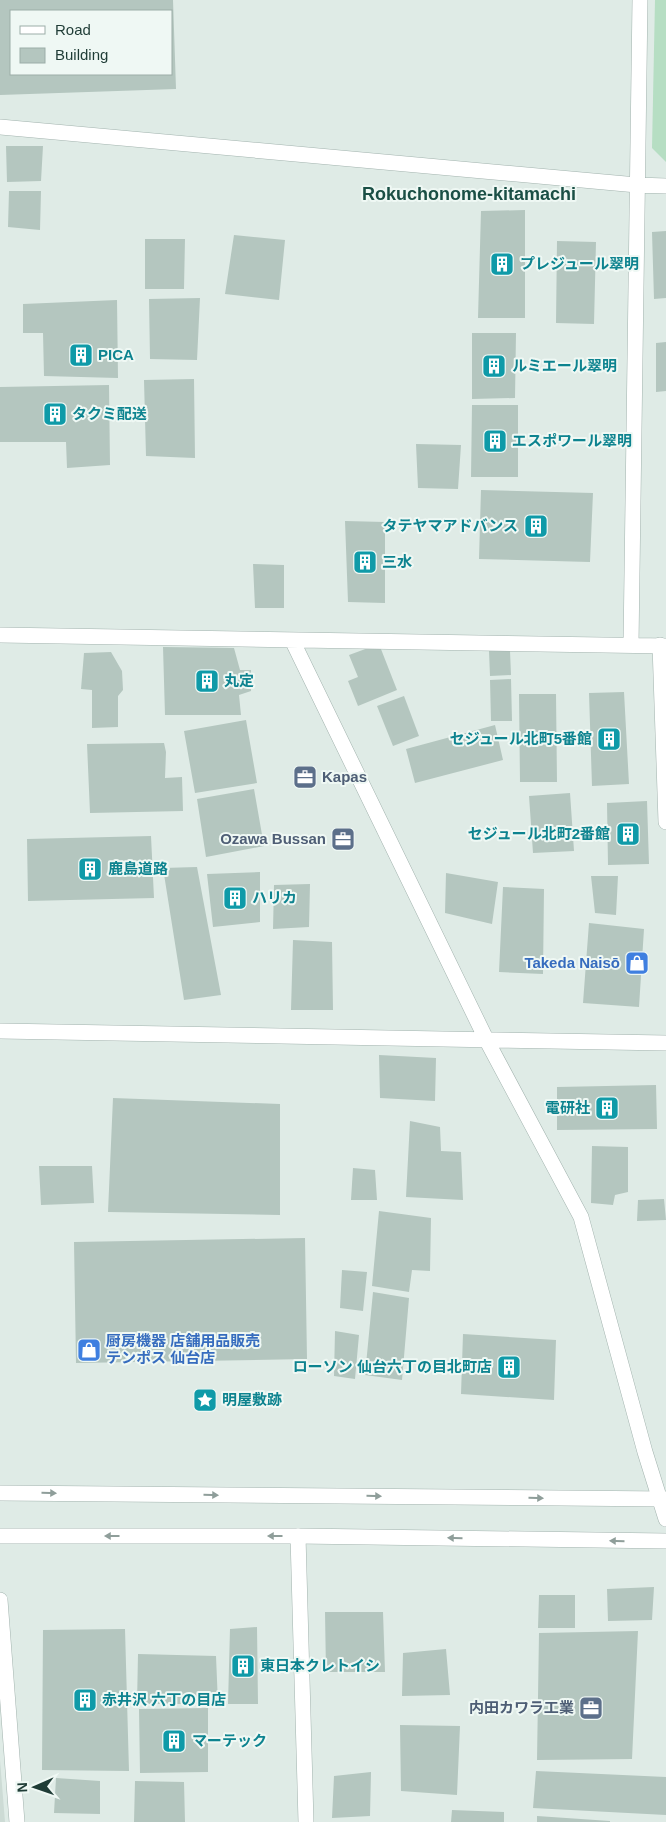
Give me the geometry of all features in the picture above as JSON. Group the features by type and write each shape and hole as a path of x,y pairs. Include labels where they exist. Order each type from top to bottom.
{"street":[{"path":"631,645 640,0"},
{"path":"0,127 637,185 666,186"},
{"path":"0,635 663,646 666,822"},
{"path":"292,640 486,1041 581,1217 645,1452 663,1499 666,1519"},
{"path":"0,1031 666,1043"},
{"path":"0,1493 663,1499"},
{"path":"0,1536 298,1536 666,1541"},
{"path":"298,1536 306,1822"},
{"path":"0,1600 17,1822"}],"shaded area":[{"path":"0,1760 5,1822 0,1822"}],"green space":[{"path":"655,0 666,0 666,162 652,148"}],"building":[{"path":"0,0 173,0 176,89 0,95"},
{"path":"6,146 43,146 41,181 7,182"},
{"path":"9,191 41,191 40,230 8,227"},
{"name":"プレジュール翠明","path":"525,210 525,318 478,318 481,211"},
{"path":"666,231 666,298 654,299 652,232"},
{"path":"234,235 285,240 279,300 225,294"},
{"path":"145,239 185,239 184,289 145,289"},
{"path":"557,241 596,242 594,324 556,323"},
{"path":"200,298 197,360 150,359 149,299"},
{"name":"PICA","path":"117,300 118,378 44,376 43,333 23,333 23,304"},
{"name":"ルミエール翠明","path":"472,333 516,333 515,398 472,399"},
{"path":"666,342 666,391 656,392 656,343"},
{"path":"194,379 195,458 146,456 144,380"},
{"name":"タクミ配送","path":"109,385 110,465 67,468 66,442 0,442 0,387"},
{"name":"エスポワール翠明","path":"472,405 518,405 518,477 471,477"},
{"path":"416,444 461,445 458,489 418,488"},
{"name":"タテヤマアドバンス","path":"481,490 593,493 590,562 479,559"},
{"name":"三水","path":"345,521 385,522 385,603 348,602"},
{"path":"253,564 284,565 284,608 255,608"},
{"path":"379,644 397,690 358,706 348,681 358,677 349,655"},
{"name":"丸定","path":"163,647 234,648 240,670 251,670 251,691 239,695 241,715 165,715"},
{"path":"489,651 510,651 511,675 490,676"},
{"path":"111,652 122,671 123,690 118,696 118,727 92,728 92,690 81,689 84,653"},
{"path":"511,679 512,721 491,721 490,680"},
{"name":"セジュール北町5番館","path":"624,692 629,784 592,786 589,693"},
{"path":"519,694 556,694 557,782 520,782"},
{"path":"404,696 419,736 393,746 377,706"},
{"path":"246,720 257,783 195,793 184,731"},
{"path":"495,725 503,760 415,783 406,749"},
{"path":"164,743 166,752 165,778 182,777 183,811 90,813 87,744"},
{"path":"254,789 264,846 206,857 197,799"},
{"path":"570,793 574,851 533,853 529,796"},
{"name":"セジュール北町2番館","path":"647,801 649,864 608,865 607,803"},
{"name":"鹿島道路","path":"151,836 154,898 28,901 27,839"},
{"path":"197,867 221,995 184,1000 163,868"},
{"name":"ハリカ","path":"260,872 260,922 213,927 207,874"},
{"path":"446,873 498,882 492,924 445,913"},
{"path":"591,876 618,876 616,915 595,913"},
{"path":"310,884 309,927 273,929 274,885"},
{"path":"503,887 544,889 543,974 499,972"},
{"path":"589,923 644,929 639,1007 583,1003"},
{"path":"293,940 332,942 333,1010 291,1010"},
{"path":"379,1055 436,1058 435,1101 380,1098"},
{"name":"電研社","path":"656,1085 657,1129 557,1130 557,1087"},
{"path":"113,1098 280,1104 280,1215 108,1212"},
{"path":"410,1121 440,1127 441,1151 461,1152 463,1200 406,1197"},
{"path":"592,1146 628,1147 628,1192 615,1195 613,1205 591,1203"},
{"path":"39,1166 92,1166 94,1203 41,1205"},
{"path":"353,1168 375,1170 377,1200 351,1200"},
{"path":"664,1199 666,1220 637,1221 638,1200"},
{"path":"379,1211 431,1218 430,1271 412,1270 409,1292 372,1286"},
{"path":"305,1238 307,1359 76,1363 74,1242"},
{"path":"342,1270 367,1272 363,1311 340,1308"},
{"path":"373,1292 409,1298 402,1380 365,1375"},
{"path":"335,1331 359,1335 355,1379 334,1376"},
{"name":"ローソン 仙台六丁の目北町店","path":"463,1334 556,1340 554,1400 461,1394"},
{"path":"654,1587 652,1620 608,1621 607,1589"},
{"path":"539,1595 575,1595 575,1628 538,1628"},
{"path":"325,1612 383,1612 385,1672 326,1672"},
{"name":"東日本クレトイシ","path":"257,1627 258,1704 228,1704 230,1629"},
{"name":"赤井沢 六丁の目店","path":"125,1629 129,1771 42,1770 43,1630"},
{"path":"638,1631 632,1759 537,1760 539,1633"},
{"path":"446,1649 450,1695 402,1696 403,1653"},
{"path":"138,1654 216,1656 218,1704 137,1704"},
{"name":"マーテック","path":"208,1708 208,1772 140,1773 139,1709"},
{"path":"400,1725 460,1726 457,1795 401,1791"},
{"path":"536,1771 666,1777 666,1815 533,1808"},
{"path":"371,1772 370,1816 332,1818 334,1776"},
{"path":"56,1778 100,1781 100,1814 54,1813"},
{"path":"135,1781 184,1782 185,1822 134,1822"},
{"path":"452,1810 504,1812 504,1822 451,1822"},
{"path":"537,1816 610,1821 610,1822 537,1822"}],"place":[{"name":"プレジュール翠明","path":"502,264"},
{"name":"PICA","path":"81,355"},
{"name":"ルミエール翠明","path":"494,366"},
{"name":"タクミ配送","path":"55,414"},
{"name":"エスポワール翠明","path":"495,441"},
{"name":"タテヤマアドバンス","path":"536,526"},
{"name":"三水","path":"365,562"},
{"name":"丸定","path":"207,681"},
{"name":"セジュール北町5番館","path":"609,739"},
{"name":"Kapas","path":"305,777"},
{"name":"セジュール北町2番館","path":"628,834"},
{"name":"Ozawa Bussan","path":"343,839"},
{"name":"鹿島道路","path":"90,869"},
{"name":"ハリカ","path":"235,898"},
{"name":"Takeda Naisō","path":"637,963"},
{"name":"電研社","path":"607,1108"},
{"name":"厨房機器 店舗用品販売 テンポス 仙台店","path":"89,1350"},
{"name":"ローソン 仙台六丁の目北町店","path":"509,1367"},
{"name":"明屋敷跡","path":"205,1400"},
{"name":"東日本クレトイシ","path":"243,1666"},
{"name":"赤井沢 六丁の目店","path":"85,1700"},
{"name":"内田カワラ工業","path":"591,1708"},
{"name":"マーテック","path":"174,1741"}],"district":[{"name":"Rokuchonome-kitamachi","path":"469,194"}]}
